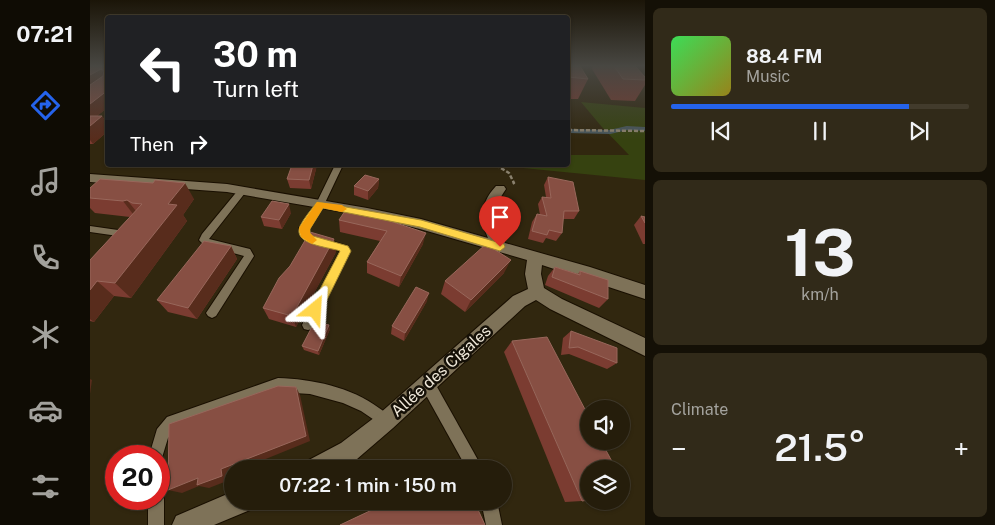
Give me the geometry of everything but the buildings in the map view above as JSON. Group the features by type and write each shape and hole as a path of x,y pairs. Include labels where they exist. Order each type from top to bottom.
{"street":[{"path":"90,178 187,184 242,191 421,224 590,273 645,292"},
{"path":"500,189 489,208 488,220 493,235 500,247"},
{"path":"535,258 532,274 537,292 556,304 645,347"},
{"name":"Allée des Cigales","path":"332,460 349,451 386,421 519,301 537,292"},
{"path":"185,525 224,508"}],"lane":[{"path":"308,325 345,251 344,248 310,239 304,234 304,228 319,205 338,167"},
{"path":"212,313 249,256 247,252 207,243 204,240 205,236 242,191"},
{"path":"90,229 118,233 134,226"},
{"path":"427,383 470,460"},
{"path":"159,445 162,434 172,422 278,385 295,384 320,389 363,405 386,421"},
{"path":"156,510 156,525"},
{"path":"491,510 494,525"}],"path":[{"path":"570,130 645,131"}],"green space":[{"path":"581,102 645,108 645,180 514,167 570,167 570,155 629,155"}],"waterway":[{"path":"570,131 610,132 627,128 645,129"}],"slow traffic":[{"path":"312,240 304,234 304,228 320,205 342,209"}],"route":[{"path":"315,310 345,251 344,248 336,245 316,242 304,234 304,228 320,205 367,212 421,224 500,247"}]}
